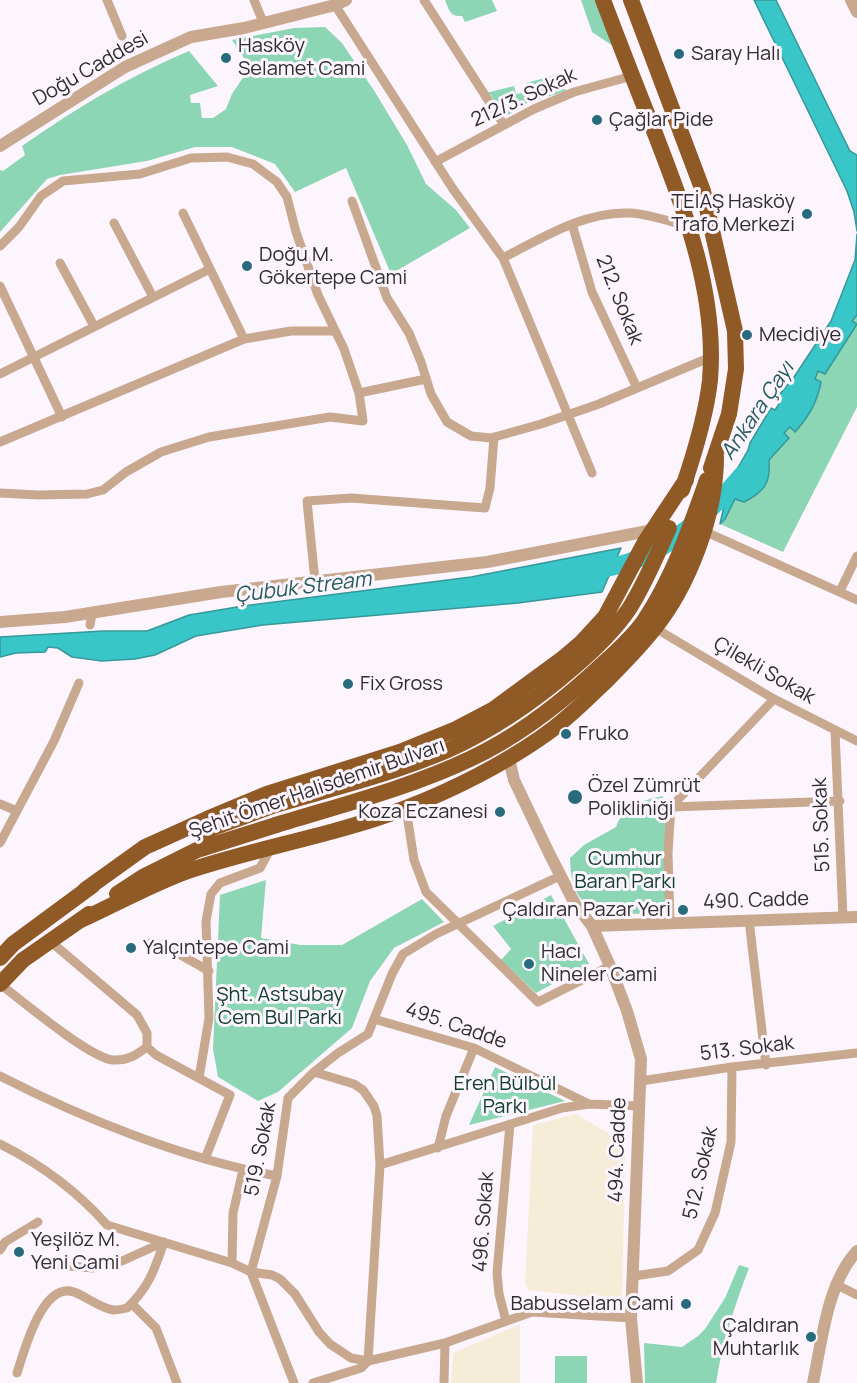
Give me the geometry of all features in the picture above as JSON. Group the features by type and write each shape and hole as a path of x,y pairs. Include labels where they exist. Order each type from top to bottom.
{"highway":[{"name":"Şehit Ömer Halisdemir Bulvarı","path":"0,958 13,944 146,847 267,794 427,741 482,716 524,688 582,642 605,617 686,480 707,399 711,357 708,308 690,227 603,0"},
{"name":"Şehit Ömer Halisdemir Bulvarı","path":"81,920 186,872 272,845 351,827 406,808 508,759 550,731 591,695 655,628 675,596 691,566 704,527 711,479 729,414 736,369 735,331 704,191 631,0"},
{"name":"Şehit Ömer Halisdemir Bulvarı","path":"0,984 23,960 50,941 143,877 188,854 419,781 472,758 523,728 573,691 612,656 643,623 662,590 711,479"},
{"name":"Şehit Ömer Halisdemir Bulvarı","path":"85,890 171,843 275,805 379,775 447,750 517,710 554,685 605,638 628,610 650,573 656,533"},
{"path":"524,688 516,700 521,720 538,734 550,731"},
{"path":"498,713 506,715 517,726 520,741 508,759 490,762 482,759 476,753 470,737 482,716 498,713"},
{"path":"427,741 439,741 450,746 459,758 461,770 459,778 448,789"}],"street":[{"path":"107,0 122,36"},
{"path":"254,0 263,22"},
{"path":"424,0 504,125"},
{"path":"851,0 857,12"},
{"path":"340,3 435,162 503,258 592,473"},
{"name":"Doğu Caddesi","path":"0,146 125,67 191,37 244,28 340,3"},
{"name":"212/3. Sokak","path":"435,162 504,125 574,92 632,76"},
{"path":"0,246 19,227 41,196 63,181 140,174 191,158 227,157 253,164 277,182 287,197 318,295 344,349 359,393 363,420 330,417 209,437 161,452 126,472 103,490 87,494 0,493"},
{"path":"352,201 387,298 409,333 431,394 447,422 471,436 494,437 567,416 711,357"},
{"path":"183,213 244,339"},
{"path":"503,258 572,224 601,215 630,213 690,227"},
{"path":"114,222 153,297"},
{"name":"212. Sokak","path":"572,224 592,292 637,388"},
{"path":"60,263 94,326"},
{"path":"0,374 210,269"},
{"path":"0,286 62,417"},
{"path":"0,442 244,339 291,331 335,331"},
{"path":"359,393 426,379"},
{"path":"315,581 307,501 351,498 485,508 490,488 494,437"},
{"path":"704,527 857,600"},
{"path":"0,622 91,620 222,592 487,562 656,533"},
{"path":"840,591 857,556"},
{"name":"Çilekli Sokak","path":"655,628 774,699 857,741"},
{"path":"0,843 54,741 79,683"},
{"path":"670,924 668,853 671,807 774,699"},
{"name":"515. Sokak","path":"835,730 840,801 843,918"},
{"path":"508,759 514,780 574,904 592,926"},
{"path":"671,807 840,801"},
{"path":"0,804 17,812"},
{"path":"406,808 414,860 426,892 538,1002 610,966"},
{"path":"199,1078 209,1018 206,921 211,894 220,883 260,868 272,845"},
{"name":"519. Sokak","path":"251,1272 277,1176 288,1098 314,1072 368,1034 402,954 458,923 560,876"},
{"name":"490. Cadde","path":"592,926 857,916"},
{"path":"749,920 766,1065"},
{"name":"494. Cadde","path":"592,926 627,1011 641,1059 631,1318 637,1383"},
{"path":"50,941 137,1015 147,1033 147,1047 156,1055 230,1095 205,1159"},
{"path":"150,943 165,946 208,971"},
{"path":"0,984 88,1050 112,1060 132,1058 147,1047"},
{"name":"495. Cadde","path":"374,1018 414,1028 474,1048 589,1104"},
{"path":"438,1148 447,1116 474,1048"},
{"name":"513. Sokak","path":"641,1081 732,1067 857,1053"},
{"name":"512. Sokak","path":"634,1276 668,1271 698,1250 715,1213 731,1142 732,1067"},
{"path":"312,1383 361,1368 368,1360 380,1165 377,1116 368,1096 354,1084 314,1072"},
{"path":"0,1076 39,1096 107,1125 205,1159 243,1170 277,1176"},
{"path":"380,1165 562,1108 589,1104 639,1106"},
{"name":"496. Sokak","path":"506,1321 499,1294 497,1273 510,1124"},
{"path":"0,1144 45,1169 93,1209 107,1225 232,1263 251,1272 272,1275 286,1283 319,1332 330,1344 351,1358 368,1360 445,1343 532,1312 631,1318"},
{"path":"232,1263 233,1213 243,1170"},
{"path":"0,1250 5,1242 38,1222"},
{"path":"41,1264 93,1268 122,1261 164,1242"},
{"path":"17,1373 29,1336 45,1305 59,1293 71,1291 113,1310 127,1308 144,1291 164,1242"},
{"path":"813,1383 836,1284 850,1258 857,1251"},
{"path":"251,1272 294,1383"},
{"path":"836,1284 857,1295"},
{"path":"132,1304 156,1328 177,1383"},
{"path":"444,1383 445,1343"}],"shaded area":[{"path":"576,1114 615,1137 625,1154 622,1306 583,1304 583,1296 528,1290 525,1283 533,1125"},
{"path":"520,1324 520,1383 451,1383 453,1353"}],"green space":[{"path":"445,0 492,0 497,11 465,22 462,16 450,12"},
{"path":"581,0 595,0 613,46 592,32"},
{"path":"325,27 342,43 375,92 407,145 426,184 456,210 470,228 391,274 346,168 295,192 275,164 232,147 195,147 147,161 47,179 0,232 0,170 3,171 25,155 22,146 62,119 124,82 189,51 218,86 190,95 191,103 200,103 202,118 213,118 226,109 232,94 250,67 232,40 294,28"},
{"path":"559,74 566,91 527,103 508,115 500,113 491,95 486,93 514,86 516,94 527,92 526,83"},
{"path":"856,314 857,407 783,552 720,524 735,499 756,495 763,487 769,459 788,438 784,433 790,427 794,432 815,404 821,383 814,379 818,371 825,374 856,325 852,321"},
{"name":"Cumhur Baran Parkı","path":"663,796 661,806 672,800 666,913 614,914 588,905 578,895 572,880 570,858 584,845 616,827 628,810 648,799"},
{"name":"Şht. Astsubay Cem Bul Parkı","path":"266,880 261,938 300,945 342,945 422,899 444,922 394,948 370,981 352,1028 278,1092 258,1101 218,1077 213,1049 220,895"},
{"path":"551,895 589,964 536,993 501,960 511,949 493,926"},
{"name":"Eren Bülbül Parkı","path":"495,1067 565,1101 469,1125"},
{"path":"739,1265 749,1268 730,1325 716,1383 645,1383 644,1343 682,1347 698,1336 725,1298"},
{"path":"555,1356 587,1356 587,1383 555,1383"}],"water":[{"path":"754,0 776,0 850,151 857,155 857,231 847,191"},
{"path":"857,234 857,315 852,321 857,324 825,374 818,371 815,379 821,382 815,403 795,432 790,427 784,433 789,438 769,460 769,475 765,486 744,502 735,499 720,524 729,483 750,443 771,408 775,410 779,404 775,400 794,377 831,321 855,260"},
{"path":"621,548 602,592 518,603 263,625 196,636 155,655 135,659 102,661 72,657 58,648 48,647 45,652 16,653 0,657 0,637 147,631 189,615 471,577"}],"waterway":[{"name":"Ankara Çayı","path":"590,571 630,562 665,545 708,511 743,474"}],"place":[{"name":"Saray Halı","path":"679,54"},
{"name":"Hasköy Selamet Cami","path":"226,58"},
{"name":"Çağlar Pide","path":"597,120"},
{"name":"TEİAŞ Hasköy Trafo Merkezi","path":"807,214"},
{"name":"Doğu M. Gökertepe Cami","path":"247,266"},
{"name":"Mecidiye","path":"747,335"},
{"name":"Fix Gross","path":"348,684"},
{"name":"Fruko","path":"566,734"},
{"name":"Özel Zümrüt Polikliniği","path":"575,797"},
{"name":"Koza Eczanesi","path":"500,812"},
{"name":"Çaldıran Pazar Yeri","path":"683,910"},
{"name":"Yalçıntepe Cami","path":"131,948"},
{"name":"Hacı Nineler Cami","path":"529,964"},
{"name":"Yeşilöz M. Yeni Cami","path":"19,1252"},
{"name":"Babusselam Cami","path":"686,1304"},
{"name":"Çaldıran Muhtarlık","path":"811,1337"}],"water label":[{"name":"Çubuk Stream","path":"303,588"}]}
